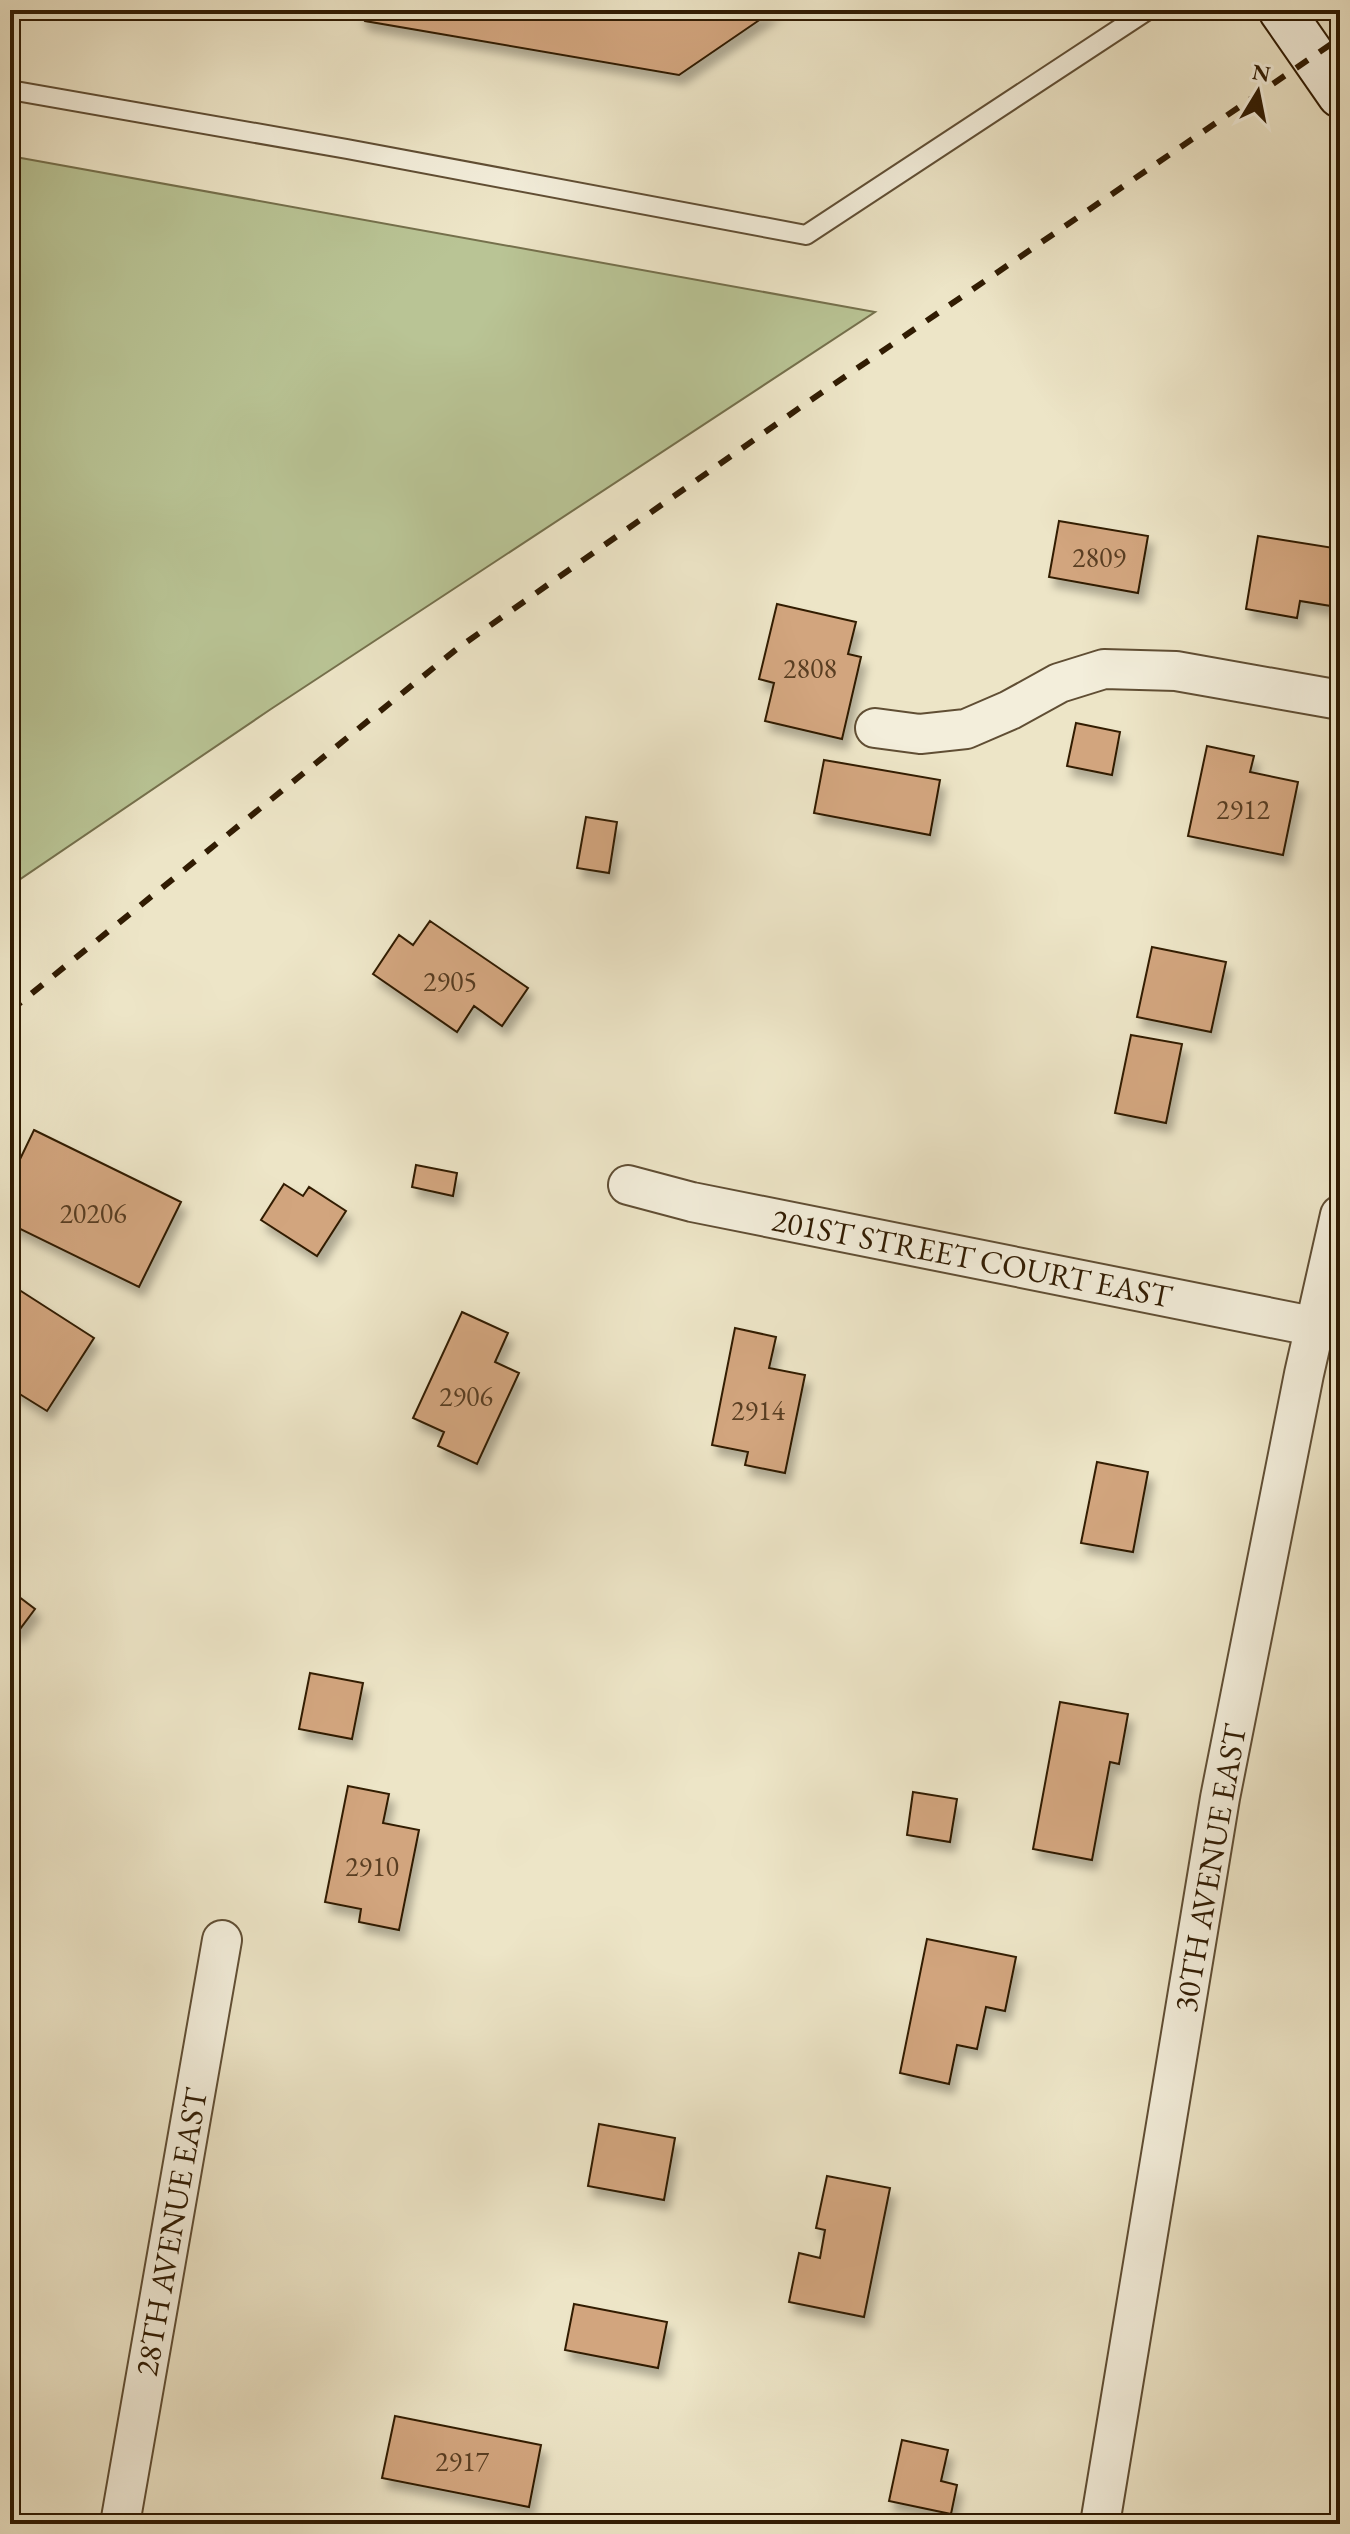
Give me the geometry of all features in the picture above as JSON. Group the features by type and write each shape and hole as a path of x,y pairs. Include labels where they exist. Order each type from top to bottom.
{"street":[{"path":"1281,10 1340,95"},
{"path":"875,728 920,734 966,729 1010,710 1059,683 1104,669 1176,671 1340,700"},
{"name":"201ST STREET COURT EAST","path":"628,1185 692,1202 1317,1327"},
{"name":"30TH AVENUE EAST","path":"1100,2524 1220,1798 1304,1374 1340,1215"},
{"name":"28TH AVENUE EAST","path":"120,2524 222,1940"}],"lane":[{"path":"10,90 332,146 806,235 1148,10"}],"green space":[{"path":"10,156 875,312 271,709 10,886"}],"building":[{"path":"358,10 774,10 679,75 365,21"},
{"path":"1059,521 1148,536 1138,593 1049,577"},
{"path":"1258,536 1340,549 1331,606 1300,601 1297,618 1246,609"},
{"path":"777,604 856,622 848,654 861,657 842,739 765,721 774,683 759,679"},
{"path":"1076,723 1120,732 1112,775 1067,766"},
{"path":"1207,746 1254,756 1250,772 1298,782 1283,855 1188,836"},
{"path":"824,760 940,780 930,835 814,813"},
{"path":"586,817 617,822 609,873 577,868"},
{"path":"430,921 528,988 502,1026 474,1006 457,1032 373,974 399,935 413,945"},
{"path":"1152,947 1226,962 1211,1032 1137,1017"},
{"path":"1131,1035 1182,1044 1166,1123 1115,1113"},
{"path":"34,1130 181,1202 139,1287 10,1224 10,1180"},
{"path":"416,1165 457,1173 453,1196 412,1187"},
{"path":"284,1184 303,1196 309,1187 346,1211 317,1256 261,1220"},
{"path":"10,1284 94,1338 47,1411 10,1388"},
{"path":"462,1312 508,1333 495,1362 519,1373 477,1464 438,1446 444,1432 413,1418"},
{"path":"735,1328 776,1337 769,1368 805,1375 785,1473 745,1465 748,1452 712,1445"},
{"path":"1097,1462 1148,1472 1133,1552 1081,1543"},
{"path":"10,1590 35,1609 17,1633 10,1628"},
{"path":"310,1673 363,1683 352,1739 299,1729"},
{"path":"1060,1702 1128,1714 1119,1764 1110,1762 1092,1860 1033,1849"},
{"path":"348,1786 389,1794 383,1823 419,1830 399,1930 359,1922 361,1909 325,1902"},
{"path":"913,1792 957,1799 950,1842 907,1835"},
{"path":"927,1939 1016,1957 1005,2011 986,2007 977,2049 957,2045 949,2084 900,2073"},
{"path":"599,2124 675,2138 664,2200 588,2186"},
{"path":"827,2176 890,2188 864,2317 789,2302 799,2253 820,2258 825,2230 816,2228"},
{"path":"574,2304 667,2322 658,2368 565,2350"},
{"path":"395,2416 541,2445 529,2507 382,2478"},
{"path":"902,2440 948,2450 941,2481 957,2485 951,2514 889,2501"}],"railway":[{"path":"10,1011 458,648 805,404 1340,38"}]}
